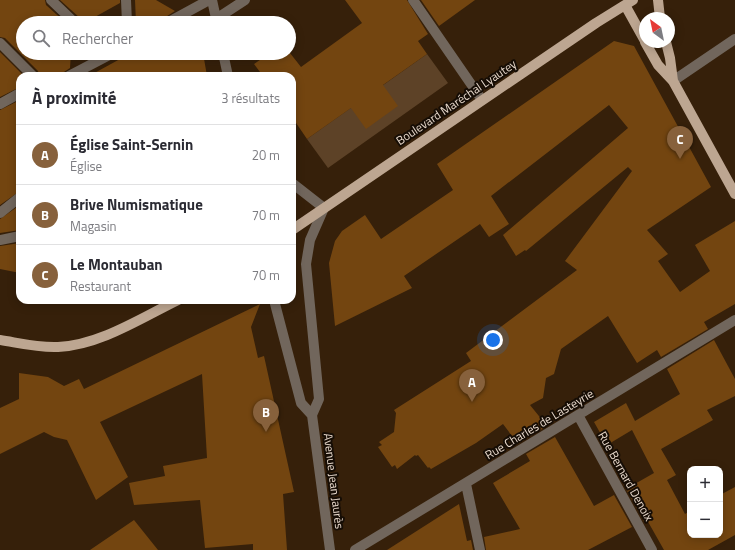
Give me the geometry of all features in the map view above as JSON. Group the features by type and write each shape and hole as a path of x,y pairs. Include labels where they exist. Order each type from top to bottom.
{"main road":[{"path":"658,0 659,12"},
{"name":"Boulevard Maréchal Lyautey","path":"296,227 626,2"},
{"path":"626,2 639,29"},
{"path":"648,48 658,65 673,81 735,194"},
{"path":"668,48 673,81"},
{"path":"0,340 58,347 92,341 170,304"}],"street":[{"path":"51,0 68,16"},
{"path":"126,0 127,16"},
{"path":"180,16 210,0 215,16"},
{"path":"223,16 245,0"},
{"path":"412,0 482,100"},
{"path":"673,81 735,39"},
{"path":"0,43 16,59"},
{"path":"17,60 29,72"},
{"path":"75,72 98,60"},
{"path":"225,60 227,72"},
{"path":"0,104 16,96"},
{"path":"296,186 324,208"},
{"path":"0,213 16,200"},
{"name":"Avenue Jean Jaurès","path":"324,208 310,240 306,264 319,398 312,415 330,550"},
{"path":"0,240 16,237"},
{"name":"Avenue Jean Jaurès","path":"275,304 301,403 312,415"},
{"name":"Rue Charles de Lasteyrie","path":"355,550 735,320"},
{"name":"Rue Bernard Denoix","path":"578,415 652,550"},
{"path":"466,484 480,550"}],"shaded area":[{"path":"427,54 448,83 328,168 307,139"}],"building":[{"path":"0,0 45,0 46,5 58,16 16,16 16,49 5,38 0,37"},
{"path":"60,0 120,0 120,3 97,16 78,16"},
{"path":"135,0 156,0 175,11 167,16 136,16"},
{"path":"345,0 407,0 428,34 418,41 427,54 383,85 398,106 366,129 351,108 307,139 296,123 296,72 260,72 254,64 260,60 296,60 301,67 362,23"},
{"path":"421,0 475,0 439,26"},
{"path":"614,41 634,46 711,187 647,230 668,254 658,261 680,292 710,271 695,245 735,221 735,304 704,322 708,329 661,357 657,350 637,363 608,316 561,349 554,374 546,378 543,398 530,405 547,426 518,444 503,424 476,443 431,469 429,467 428,468 418,455 415,455 397,469 395,465 392,467 378,447 382,445 379,442 394,432 396,413 394,410 471,361 466,353 577,270 565,261 632,171 628,167 526,251 525,250 516,256 503,235 628,128 609,105 491,196 509,224 489,237 480,224 404,276 412,288 335,326 329,263 335,241 342,231 365,215 381,239 453,190 437,164"},
{"path":"0,52 20,72 16,72 16,89 0,97"},
{"path":"27,60 71,60 70,68 64,72 38,71"},
{"path":"118,60 204,60 206,72 96,72"},
{"path":"16,102 16,194 0,205 0,110"},
{"path":"16,208 16,231 0,233 0,219"},
{"path":"16,244 16,272 0,269 0,246"},
{"path":"260,304 251,327 258,358 264,356 294,492 283,494 287,550 253,550 253,544 205,548 200,500 134,505 129,483 165,476 163,466 207,458 202,374 100,422 128,477 96,500 67,440 54,437 44,432 0,454 0,408 19,399 19,373 48,377 64,386 79,379 84,389"},
{"path":"714,340 735,379 735,396 707,410 713,420 661,449 676,475 667,480 685,514 687,513 687,538 723,538 723,493 735,487 735,535 708,550 664,550 647,520 644,521 626,489 654,473 632,430 607,445 594,422 626,403 635,421 680,394 667,369"},
{"path":"555,437 594,506 614,495 632,527 588,550 486,550 484,537 520,529 493,483 530,461 526,454"},
{"path":"459,504 467,541 471,540 473,550 387,550"},
{"path":"134,520 158,550 90,550"}],"place":[{"name":"Le Montauban","path":"680,159"},
{"name":"Église Saint-Sernin","path":"472,402"},
{"name":"Brive Numismatique","path":"266,432"}]}
